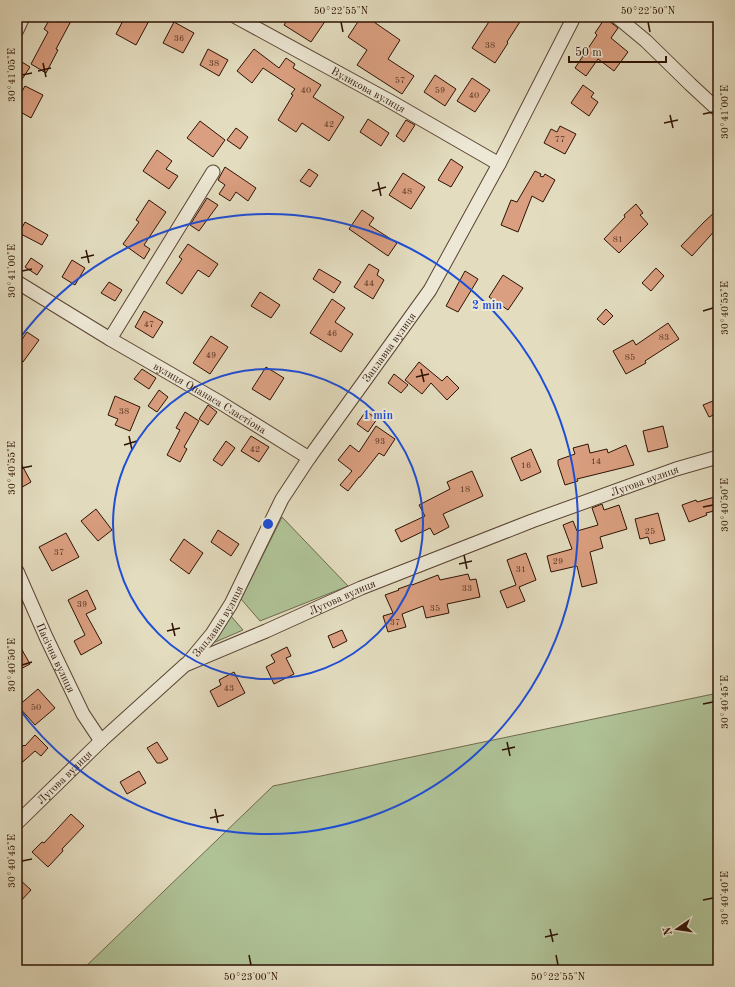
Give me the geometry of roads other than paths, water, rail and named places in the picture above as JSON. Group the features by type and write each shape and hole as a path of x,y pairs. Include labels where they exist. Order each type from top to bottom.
{"street":[{"path":"17,30 23,17"},
{"name":"Вуликова вулиця","path":"236,17 388,100 499,164"},
{"name":"Заплавна вулиця","path":"186,665 212,634 231,604 282,499 309,458 430,290 499,164 574,17"},
{"path":"617,17 646,41 718,110"},
{"path":"110,339 213,172"},
{"name":"вулиця Опанаса Сластіона","path":"17,282 110,339 221,403 309,458"},
{"name":"Лугова вулиця","path":"17,823 101,741 186,665 361,588 532,521 676,468 718,457"},
{"name":"Пасічна вулиця","path":"17,571 83,714 101,741"}]}
